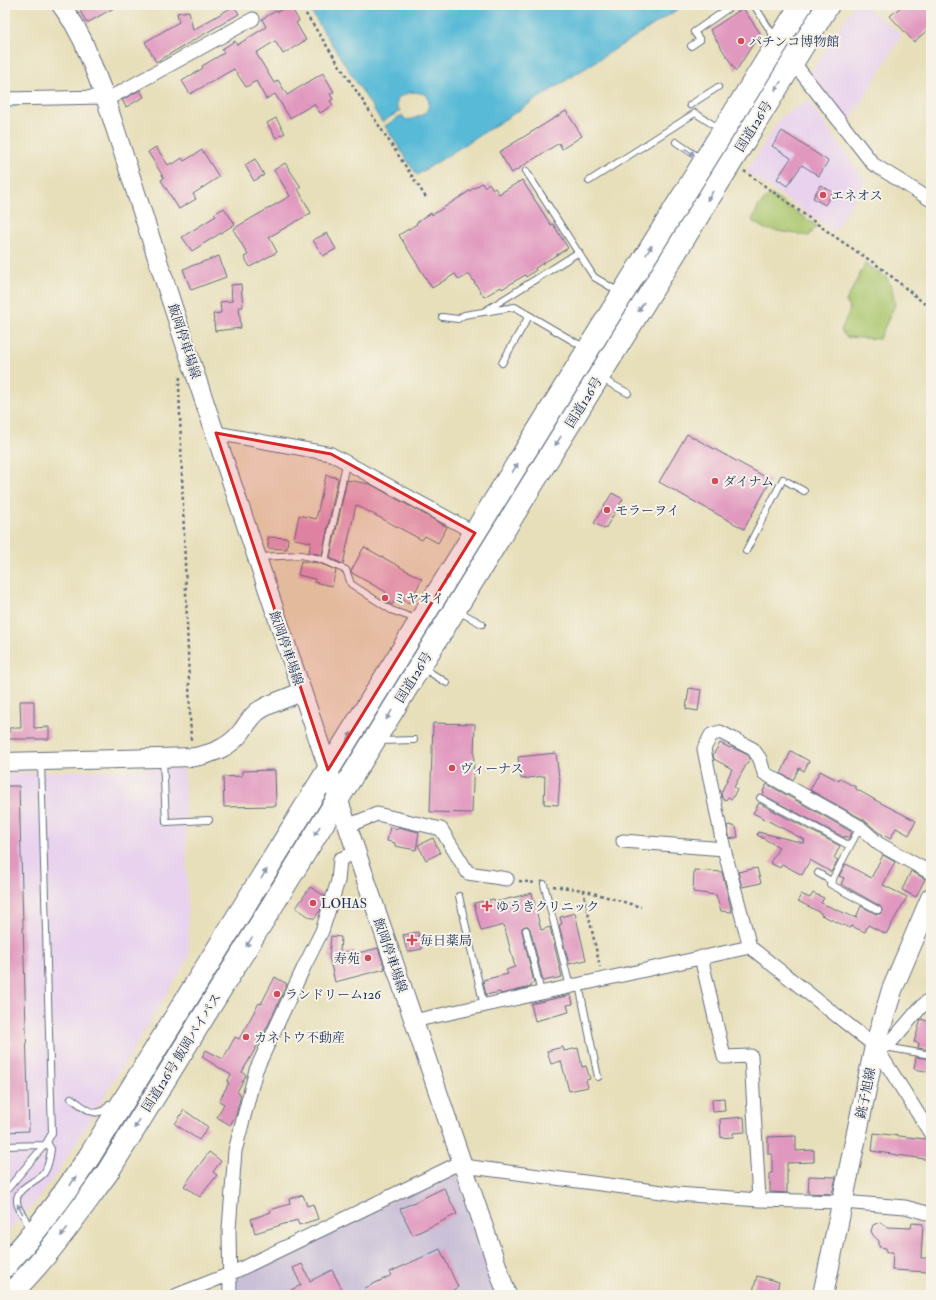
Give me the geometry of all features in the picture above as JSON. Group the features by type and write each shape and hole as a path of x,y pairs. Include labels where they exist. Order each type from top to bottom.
{"highway":[{"name":"国道126号","path":"338,798 828,5"},
{"name":"国道126号","path":"328,770 422,620 778,42 798,7"},
{"name":"国道126号 飯岡バイパス","path":"5,1266 44,1220 68,1188 328,770"},
{"name":"国道126号 飯岡バイパス","path":"9,1295 63,1234 107,1173 338,798"}],"main road":[{"name":"飯岡停車場線","path":"61,5 83,41 105,98 328,770 507,1295"},
{"path":"5,762 191,757 213,753 234,741 256,713 302,691"},
{"name":"銚子旭線","path":"823,1295 842,1202 892,990 931,898"}],"street":[{"path":"5,99 105,98 253,19"},
{"path":"792,62 873,164 931,200"},
{"path":"216,433 331,454 346,464 411,494 475,533"},
{"path":"931,873 879,844 860,827 764,772 760,759 753,749 720,732 711,735 704,749 724,849 750,947 879,1047 928,1120 931,1134"},
{"path":"347,826 378,814 441,829 468,873 508,879"},
{"path":"623,841 724,849"},
{"path":"230,1295 229,1229 235,1151 256,1070 322,931 338,881 340,859 356,853"},
{"path":"414,1021 750,947"},
{"path":"701,957 724,1057 751,1056 758,1200"},
{"path":"879,1047 890,1043 920,1008 931,998"},
{"path":"177,1295 230,1274 453,1166 464,1166 677,1194 758,1200 842,1202 905,1207 931,1214"}],"lane":[{"path":"692,46 700,40 694,32 733,5"},
{"path":"754,5 778,42"},
{"path":"690,104 718,87"},
{"path":"589,181 695,113 722,131"},
{"path":"676,142 704,161"},
{"path":"526,171 594,277 622,294"},
{"path":"483,312 578,252"},
{"path":"442,317 458,319 464,315 515,307 588,350"},
{"path":"502,363 529,316"},
{"path":"598,377 628,393"},
{"path":"326,556 346,464"},
{"path":"746,551 785,481 804,491"},
{"path":"257,558 301,556 320,559 346,570 352,584 391,610 422,620"},
{"path":"455,609 482,624"},
{"path":"419,666 447,683"},
{"path":"373,741 414,740"},
{"path":"163,758 166,822 209,820"},
{"path":"5,1192 46,1144 52,1133 41,761"},
{"path":"760,798 850,846"},
{"path":"831,881 860,827"},
{"path":"818,873 831,881 830,884 878,910"},
{"path":"544,884 574,986 598,1077"},
{"path":"459,896 484,1006"},
{"path":"526,930 541,993"},
{"path":"175,1006 198,981"},
{"path":"879,1047 931,1055"},
{"path":"71,1098 94,1112 100,1113 106,1109 115,1096"},
{"path":"5,1146 46,1144 51,1149 45,1171 40,1177 24,1187 16,1201 18,1208 28,1223 27,1227 18,1237"}],"path":[{"path":"306,5 302,8 426,199"},
{"path":"732,160 744,171 880,267 931,309"},
{"path":"181,370 179,385 191,757"},
{"path":"508,879 583,890 641,907"},
{"path":"583,890 602,980"}],"highlighted area":[{"path":"216,433 331,454 475,533 328,770"}],"shaded area":[{"path":"854,5 864,5 902,35 849,122 809,76"},
{"path":"808,100 866,180 835,231 746,172 781,117"},
{"path":"184,768 189,957 60,1169 30,1209 5,1235 5,773"},
{"path":"457,1173 499,1295 235,1295 235,1278 442,1177"}],"green space":[{"path":"770,194 817,226 809,236 765,229 752,221 758,207"},
{"path":"865,264 887,278 892,288 895,305 879,339 846,337 841,331 850,309 846,301"}],"water":[{"path":"315,5 678,5 677,10 417,175 385,126 402,115 406,120 420,116 427,110 429,101 427,95 413,92 399,97 396,105 400,111 382,122 310,10"}],"building":[{"path":"90,5 119,5 87,23 80,11"},
{"path":"290,5 299,21 296,23 306,40 283,54 275,41 256,53 274,83 278,80 287,95 323,73 334,92 330,94 333,99 330,101 333,105 320,113 314,104 290,118 275,94 266,99 256,81 246,87 234,69 190,94 182,81 203,68 202,66 224,53 222,49 235,41 237,45 266,27 262,19"},
{"path":"903,5 931,5 931,27 914,42 890,16"},
{"path":"234,6 239,14 156,62 145,42 179,22 177,13 189,11 193,30"},
{"path":"743,8 760,33 736,71 710,30"},
{"path":"140,90 144,97 126,107 122,100"},
{"path":"566,111 582,136 562,149 559,143 512,173 499,152"},
{"path":"276,118 285,133 276,138 267,123"},
{"path":"782,131 828,161 819,176 802,165 787,186 777,179 791,158 772,146"},
{"path":"156,147 168,165 171,163 173,164 182,158 184,161 202,150 219,177 193,194 196,199 179,209 161,180 164,178 148,152"},
{"path":"255,159 264,175 254,181 245,165"},
{"path":"285,163 301,187 298,189 311,213 269,237 277,252 250,267 244,257 248,255 233,229 290,196 274,170"},
{"path":"522,180 568,248 535,268 536,270 526,277 525,275 502,289 501,287 484,297 469,274 459,280 455,274 432,288 399,235 431,213 432,215 482,183 484,187 489,183 499,194"},
{"path":"820,185 833,192 825,205 813,198"},
{"path":"224,208 235,224 192,251 182,237 216,216 214,214"},
{"path":"327,233 336,249 323,256 313,240"},
{"path":"219,256 226,277 191,290 183,269"},
{"path":"241,284 243,307 239,307 241,328 215,331 213,314 221,313 220,302 232,301 231,285"},
{"name":"ダイナム","path":"687,434 771,480 744,529 659,482"},
{"path":"326,475 338,478 322,555 309,552 311,542 294,539 299,515 316,519"},
{"path":"347,480 370,484 447,527 438,543 425,536 422,540 356,505 343,564 330,558"},
{"path":"612,493 623,499 605,529 594,523"},
{"path":"268,537 288,538 287,549 268,548"},
{"path":"364,547 422,579 409,603 397,597 392,605 382,599 386,592 352,573 351,571"},
{"path":"301,561 319,563 336,570 332,586 314,582 315,579 298,575"},
{"path":"689,688 701,690 698,711 686,709"},
{"path":"20,701 34,701 34,728 49,727 49,739 9,739 9,728 21,728"},
{"name":"ヴィーナス","path":"433,723 475,724 472,813 430,812"},
{"path":"720,743 748,755 750,758 734,787 737,789 732,799 728,797 726,800 722,798 721,793 732,769 714,759 713,755"},
{"path":"791,751 809,761 804,771 799,768 793,780 781,774"},
{"path":"556,753 560,778 558,805 544,804 545,776 521,779 518,757"},
{"path":"275,770 276,806 224,807 223,777 242,776 242,771"},
{"path":"820,771 839,781 840,779 856,787 856,789 877,801 916,821 909,835 896,828 890,839 878,832 864,820 810,790"},
{"path":"767,784 852,832 849,838 845,836 845,838 763,795 763,791"},
{"path":"5,786 19,786 29,1131 5,1132"},
{"path":"759,803 840,846 834,858 838,860 831,872 810,860 802,875 782,864 780,868 770,863 779,847 757,835 758,832 804,843 805,840 753,813"},
{"path":"729,825 736,827 738,837 730,839 727,826"},
{"path":"390,827 398,829 398,827 419,832 416,850 395,846 395,843 387,841"},
{"path":"433,838 440,853 426,860 418,845"},
{"path":"883,855 895,862 883,885 907,897 886,934 868,925 865,932 851,926 850,928 821,915 821,913 798,901 801,894 810,898 813,893 824,898 821,903 856,918 861,906 876,914 880,914 882,910 880,906 841,884 844,878 839,876 846,864 871,878"},
{"path":"757,868 761,883 742,887 738,872"},
{"path":"694,870 722,872 732,912 721,911 716,895 693,892"},
{"path":"911,871 925,879 916,897 902,890"},
{"path":"310,887 325,896 321,909 315,918 311,918 296,908"},
{"path":"532,893 541,930 550,927 562,977 543,981 530,929 528,926 525,926 522,928 522,931 534,983 531,984 531,987 501,994 500,992 486,995 483,980 508,974 506,970 515,967 504,925 481,931 474,903 494,899 495,902"},
{"path":"575,913 586,960 569,964 559,925 562,924 560,917"},
{"path":"418,932 422,949 407,952 403,935"},
{"path":"331,936 341,937 340,953 353,950 354,954 378,948 385,969 335,982 329,956"},
{"path":"275,977 287,984 265,1032 242,1072 246,1075 237,1092 241,1095 236,1115 230,1125 217,1117 224,1104 219,1101 229,1083 227,1082 231,1075 202,1057 206,1050 223,1059 235,1037 239,1039 259,1003 261,1004"},
{"path":"571,995 573,1004 567,1005 569,1012 535,1021 531,1004"},
{"path":"921,1019 931,1022 931,1050 918,1048 919,1043 914,1042"},
{"path":"563,1047 564,1051 578,1048 582,1067 586,1066 590,1079 586,1080 588,1087 569,1091 561,1061 551,1064 547,1051"},
{"path":"916,1057 931,1059 931,1072 914,1069"},
{"path":"724,1098 725,1111 713,1112 712,1099"},
{"path":"184,1110 208,1127 199,1140 175,1124"},
{"path":"744,1117 745,1132 733,1133 733,1137 721,1138 720,1119"},
{"path":"874,1133 925,1139 931,1142 931,1160 872,1151"},
{"path":"796,1136 796,1151 814,1150 814,1162 787,1163 787,1193 770,1192 772,1154 768,1154 768,1137"},
{"path":"209,1152 221,1161 213,1172 217,1175 200,1197 184,1186"},
{"path":"809,1176 836,1177 832,1194 808,1193"},
{"path":"444,1188 457,1214 413,1235 400,1209"},
{"path":"303,1195 307,1206 313,1204 318,1219 299,1225 297,1220 255,1233 251,1219 271,1212 270,1210 290,1204 289,1199"},
{"path":"880,1222 887,1227 911,1228 912,1223 923,1224 921,1258 930,1258 929,1272 892,1270 893,1252 886,1252 886,1248 879,1247 879,1241 871,1231 873,1225"},
{"path":"440,1249 458,1287 453,1290 455,1295 368,1295 365,1288 392,1275 390,1272"},
{"path":"302,1264 310,1281 332,1270 345,1295 281,1295 301,1285 293,1268"},
{"path":"757,1276 779,1282 776,1295 752,1295"}],"waterway":[{"path":"5,106 15,105"}],"place":[{"name":"パチンコ博物館","path":"741,41"},
{"name":"エネオス","path":"823,195"},
{"name":"ダイナム","path":"715,481"},
{"name":"モラーヲイ","path":"607,510"},
{"name":"ミヤオイ","path":"385,598"},
{"name":"ヴィーナス","path":"452,768"},
{"name":"LOHAS","path":"313,903"},
{"name":"ゆうきクリニック","path":"487,906"},
{"name":"毎日薬局","path":"412,940"},
{"name":"寿苑","path":"368,958"},
{"name":"ランドリーム126","path":"277,994"},
{"name":"カネトウ不動産","path":"246,1037"}]}
